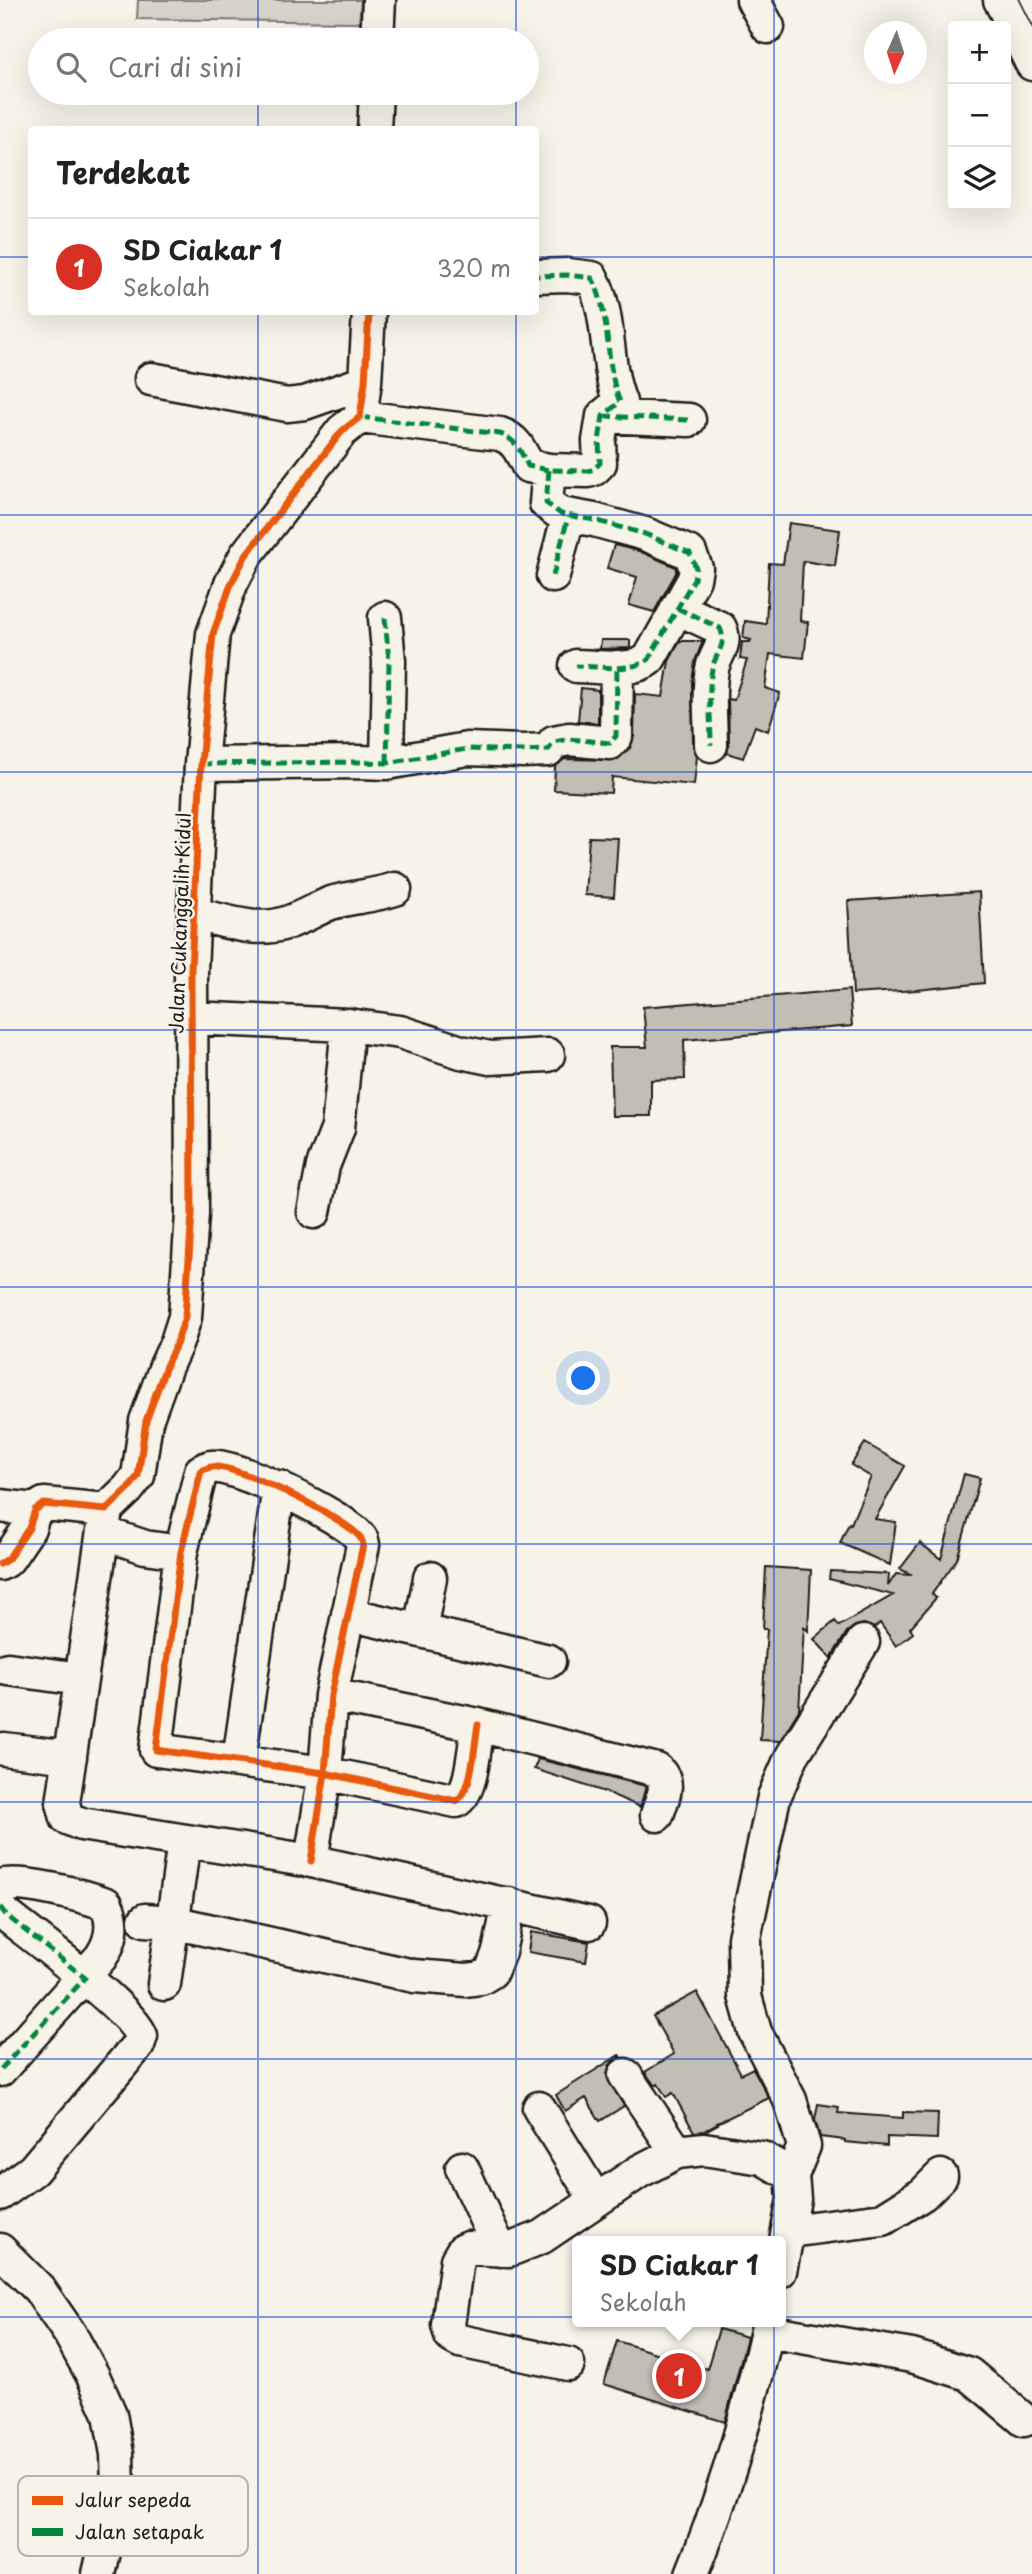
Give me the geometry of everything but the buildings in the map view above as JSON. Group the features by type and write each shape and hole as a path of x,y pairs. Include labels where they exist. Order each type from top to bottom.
{"street":[{"path":"378,28 379,0"},
{"path":"1000,0 1032,64"},
{"path":"374,126 375,105"},
{"path":"369,315 360,417 500,434 514,441 528,466 549,470 588,471 600,463 599,441 603,416 620,402 610,372 607,336 598,289 592,278 582,275 539,276"},
{"path":"151,379 287,405 305,403 365,382"},
{"path":"603,416 689,419"},
{"name":"Jalan Cukanggalih Kidul","path":"105,1522 138,1476 146,1421 184,1317 192,1214 190,1018 201,764 213,634 231,584 246,555 342,431 360,417"},
{"path":"549,470 546,503 552,509 568,517 594,520 645,534 690,553 696,568 694,579 649,659 641,665 576,666"},
{"path":"553,576 568,517"},
{"path":"677,608 720,628 722,633 723,640 711,676 711,745"},
{"path":"384,618 389,661 387,763"},
{"path":"201,764 387,763 467,749 548,750 554,742 569,739 610,743 616,736 617,667"},
{"path":"195,915 253,927 270,927 333,903 395,889"},
{"path":"190,1018 348,1025 400,1032 461,1052 490,1058 548,1055"},
{"path":"314,1212 323,1166 338,1128 348,1025"},
{"path":"311,1861 325,1773 331,1695 363,1545 361,1538 350,1527 279,1488 222,1468 210,1467 201,1471 181,1552 145,1748 325,1773 456,1801 464,1797 468,1784 478,1725"},
{"path":"239,1760 279,1488"},
{"path":"0,1564 8,1559 29,1528 35,1510 44,1504 105,1522 145,1547 181,1552"},
{"path":"0,1506 35,1510"},
{"path":"105,1522 63,1803 67,1818 80,1824 311,1861 589,1923"},
{"path":"420,1630 430,1578"},
{"path":"348,1614 549,1661"},
{"path":"786,2244 794,2199 792,2175 804,2146 790,2100 755,2032 746,1996 744,1938 774,1797 792,1756 863,1642"},
{"path":"8,1669 80,1679"},
{"path":"331,1695 478,1725 657,1770 664,1776 666,1786 657,1815"},
{"path":"4,1749 70,1757"},
{"path":"164,1984 158,1921 184,1841"},
{"path":"0,1886 15,1883 92,1899 106,1904 110,1914 109,1945 85,1978 0,2070"},
{"path":"158,1921 414,1976 466,1980 481,1978 491,1972 499,1952 509,1904"},
{"path":"0,1907 6,1915 85,1978 134,2023 141,2036 138,2045 33,2170 0,2194"},
{"path":"625,2075 677,2152"},
{"path":"539,2108 596,2200"},
{"path":"568,2364 460,2341 451,2336 448,2325 457,2260 463,2250 509,2250 542,2237 640,2171 677,2152 704,2149 762,2158 792,2175"},
{"path":"463,2168 500,2250"},
{"path":"789,2231 883,2219 923,2194 941,2176"},
{"path":"0,2250 39,2289 93,2376 110,2414 118,2476"},
{"path":"692,2574 718,2510 752,2395 768,2327"},
{"path":"773,2327 912,2356 969,2374 1024,2420"},
{"path":"99,2574 103,2556"}],"shaded area":[{"path":"138,0 361,0 359,22 137,19"}],"marked path":[{"path":"360,417 500,434 514,443 528,466 549,470 594,469 600,463 599,441 603,416 620,402 612,372 603,308 592,278 539,276"},
{"path":"603,416 689,420"},
{"path":"549,470 546,503 561,514 645,534 690,553 696,568 694,579 649,659 624,667 576,666"},
{"path":"553,576 568,517"},
{"path":"677,608 720,628 722,633 722,643 713,665 710,684 711,745"},
{"path":"385,618 389,661 387,763"},
{"path":"201,764 387,763 467,749 548,750 554,742 569,739 610,743 616,736 617,667"},
{"path":"0,1907 6,1915 85,1978 0,2070"}],"cycle path":[{"path":"0,1564 8,1559 29,1528 35,1510 44,1504 106,1510 138,1476 146,1421 185,1317 192,1214 191,970 201,764 213,634 231,584 246,555 342,431 360,417 369,315"},
{"path":"311,1861 325,1773 331,1695 362,1541 349,1527 333,1517 264,1482 224,1468 211,1467 201,1471 181,1552 156,1750 325,1773 456,1801 462,1796 469,1778 478,1725"}],"place":[{"name":"SD Ciakar 1","path":"679,2376"}]}
